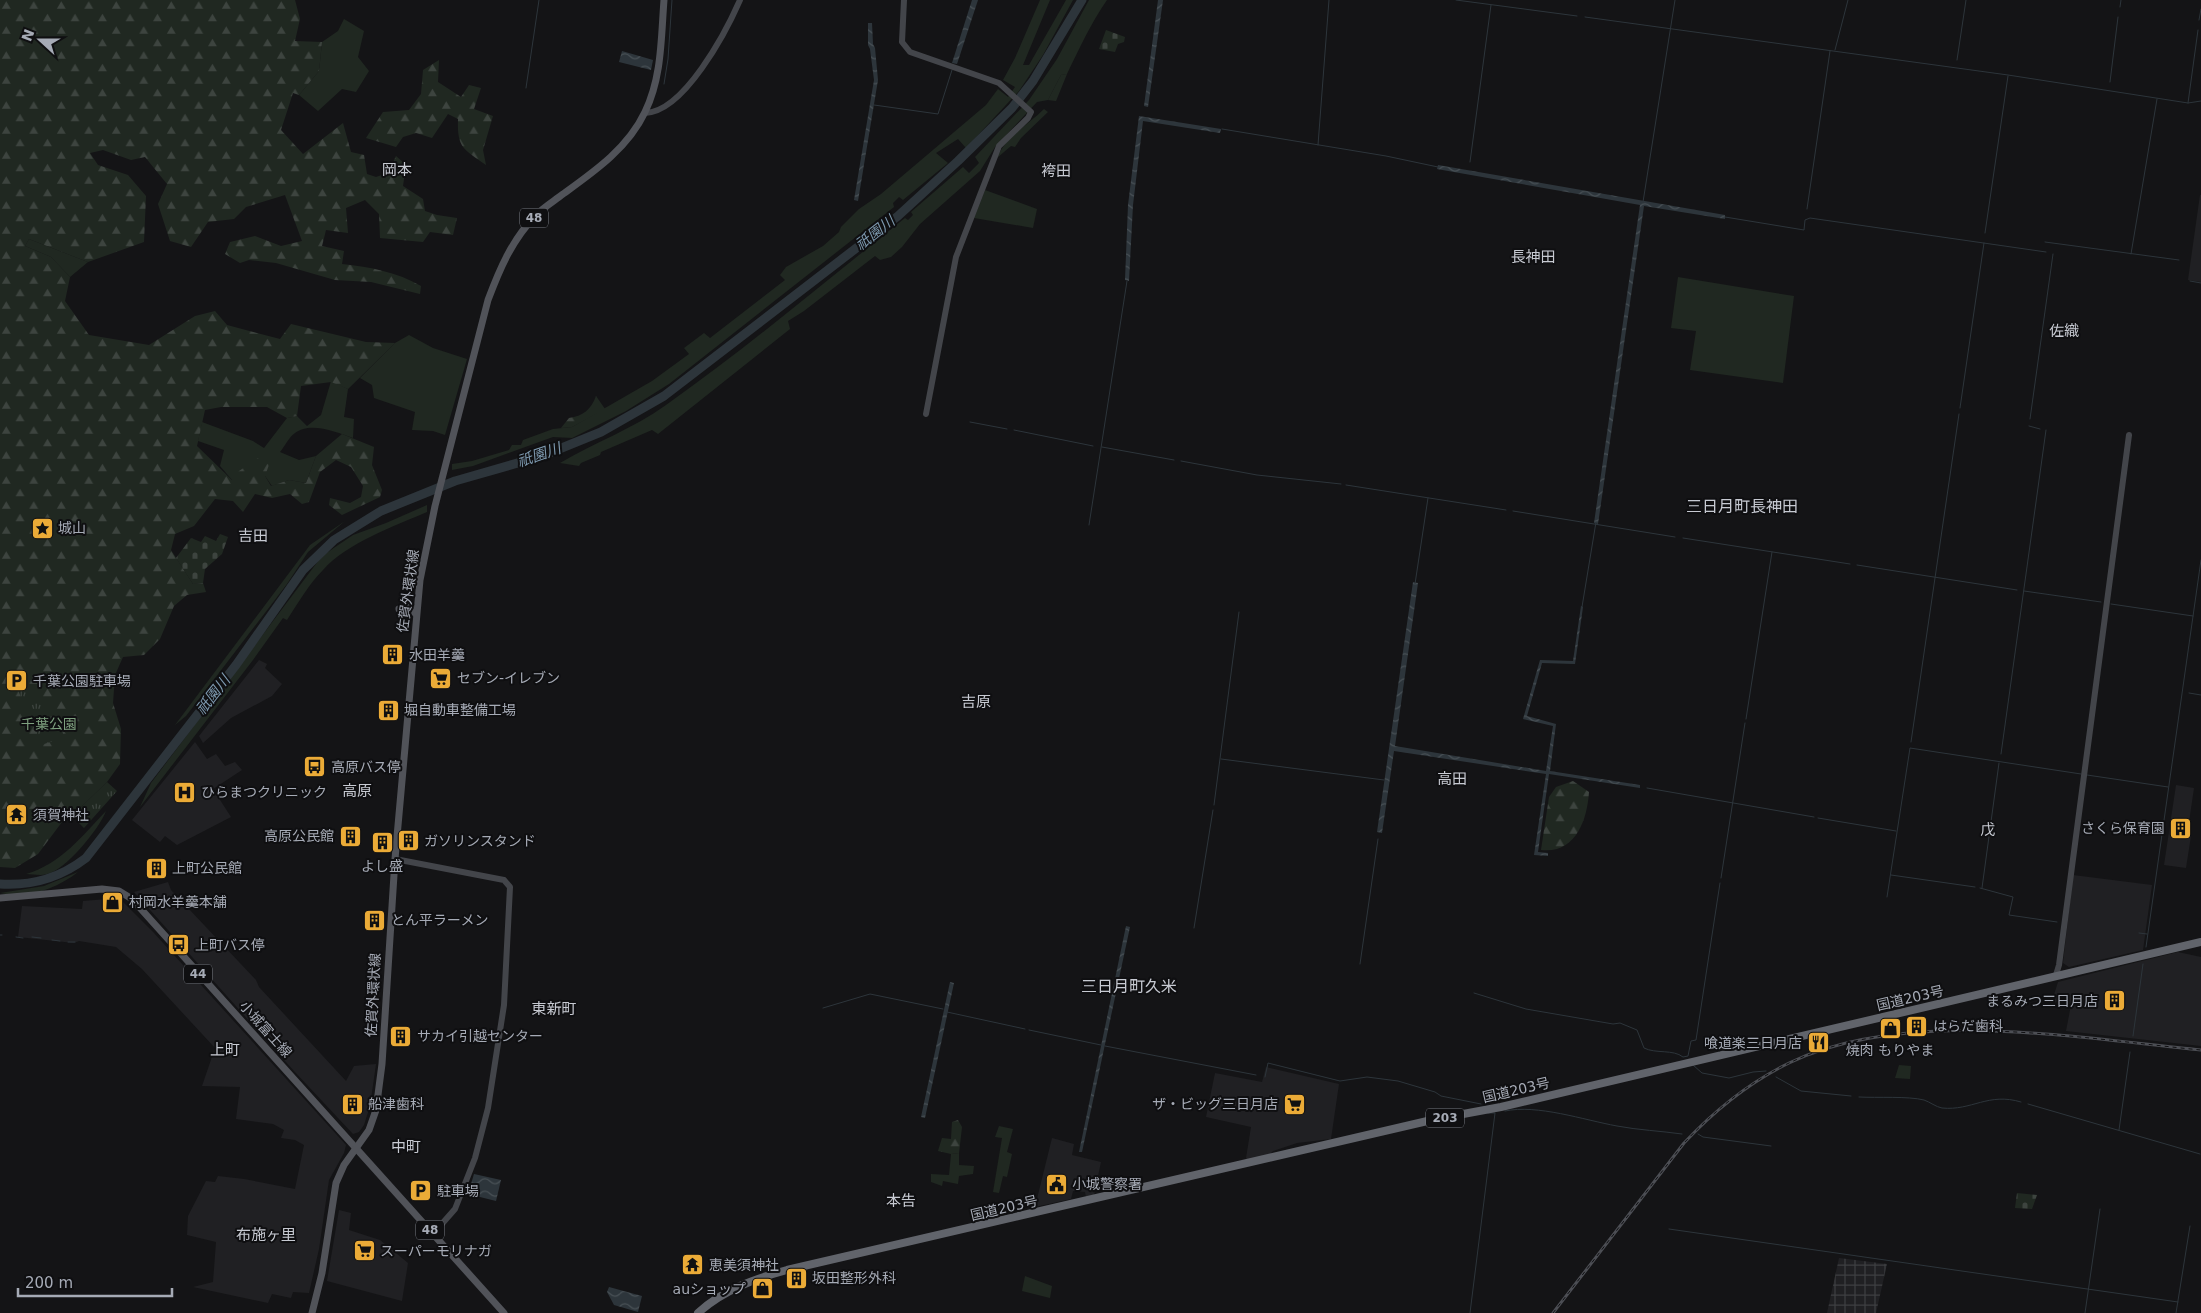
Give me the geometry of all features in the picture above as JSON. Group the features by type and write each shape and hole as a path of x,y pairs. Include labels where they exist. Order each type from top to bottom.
{"highway":[{"name":"国道203号","path":"698,1313 724,1294 748,1281 786,1270 1430,1121 1501,1107 2201,942"}],"main road":[{"name":"佐賀外環状線","path":"356,1148 369,1130 376,1110 382,1064 395,858 416,614 424,558 435,506 488,300 508,253 518,236 538,214 607,161 628,139 644,113 651,97 659,66 664,0"},
{"path":"399,609 409,607 416,614"},
{"name":"小城富士線","path":"0,898 102,889 119,891 132,899 356,1148"},
{"path":"312,1313 325,1253 336,1183 339,1174 356,1148"},
{"name":"48","path":"356,1148 504,1313"}],"street":[{"path":"644,113 662,110 686,88 720,41 740,0"},
{"path":"904,0 902,42 910,52 992,80 1007,88 1031,112 1028,118 999,146 956,257 926,414"},
{"path":"2056,975 2059,965 2129,435"},
{"path":"395,858 489,876 504,880 510,887 504,1005 486,1116 472,1166 455,1209 433,1234"}],"shaded area":[{"path":"2201,195 2201,282 2188,280"},
{"path":"259,660 267,664 265,668 282,684 272,696 231,718 203,743 199,736"},
{"name":"ひらまつクリニック","path":"195,742 207,759 216,754 225,766 235,762 242,770 213,789 231,817 177,845 165,836 160,842 132,820"},
{"path":"2176,785 2194,788 2187,836 2191,836 2186,868 2164,865"},
{"path":"2073,875 2152,885 2143,950 2069,967 2063,963"},
{"path":"168,882 171,890 256,980 259,987 346,1081 354,1066 376,1064 370,1106 364,1125 359,1132 353,1134 134,892"},
{"path":"119,898 154,933 346,1145 344,1153 329,1180 319,1249 309,1293 293,1292 291,1298 272,1294 268,1303 193,1287 213,1282 216,1242 187,1235 188,1216 206,1181 215,1182 218,1176 295,1189 304,1145 295,1140 281,1138 284,1130 273,1124 236,1119 240,1087 202,1086 215,1048 142,969 116,947 79,941 74,943 18,937 22,906 82,909 83,901"},
{"path":"2178,952 2201,957 2201,1046 2066,1031 2071,1005 2052,1001 2058,982"},
{"path":"1266,1067 1339,1084 1331,1139 1297,1143 1273,1151 1269,1155 1248,1160 1246,1158 1251,1127 1206,1117 1215,1073 1262,1082"},
{"path":"1052,1138 1074,1144 1072,1155 1101,1162 1094,1195 1086,1197 1085,1192 1073,1191 1071,1199 1035,1207"},
{"name":"スーパーモリナガ","path":"339,1210 351,1213 349,1230 380,1240 408,1263 402,1301 327,1281"},
{"path":"1839,1258 1887,1264 1876,1313 1827,1313"}],"green space":[{"path":"0,0 295,0 300,19 295,41 322,42 319,71 299,95 293,93 281,130 303,154 343,123 351,152 364,155 367,174 376,177 388,173 396,156 406,165 403,186 423,199 425,211 457,218 453,235 430,232 423,242 380,238 379,214 365,200 346,208 348,233 326,230 322,246 344,251 342,264 373,269 402,277 421,286 420,294 371,282 335,280 276,263 249,260 240,263 225,254 230,242 255,236 281,246 302,241 285,195 246,207 234,219 208,222 191,247 170,241 158,204 167,184 145,157 131,160 103,150 90,153 98,165 128,175 146,196 144,242 88,262 29,239 25,246 51,257 70,277 65,301 89,335 149,345 195,316 215,311 227,325 280,339 291,324 366,342 395,343 348,389 331,382 301,386 297,416 287,418 267,407 221,407 205,410 197,446 232,480 239,471 264,454 271,459 265,476 271,486 289,480 306,483 316,456 342,434 374,447 372,465 382,490 380,497 342,515 329,505 330,498 350,503 361,497 363,486 351,467 336,460 320,472 309,502 302,504 290,494 272,498 255,494 243,512 233,501 215,499 194,526 175,534 171,550 193,584 203,583 206,592 187,595 174,606 160,639 144,655 123,657 115,675 113,703 121,729 120,764 107,782 79,809 71,810 38,854 15,868 0,867"},
{"path":"1040,0 1050,0 1023,65 1029,65 1066,0 1073,0 1043,55 1019,91 966,148 958,139 936,153 948,163 903,200 899,197 893,203 894,207 669,384 626,411 572,438 553,437 473,466 452,470 452,464 472,461 509,450 512,445 521,445 523,440 553,429 572,427 652,381 689,354 684,348 704,333 710,338 785,280 780,275 786,267 823,246 839,232 841,227 859,209 881,194 986,105 998,89 1008,97 1015,87 1003,80 1015,58"},
{"path":"1089,0 1107,0 1090,27 1067,74 1061,75 1048,100 1037,102 995,147 980,171 920,224 902,247 891,257 880,260 875,256 804,311 788,321 790,329 658,434 652,430 601,452 600,455 581,463 579,466 560,463 653,414 666,405 757,337 905,218 908,220 913,215 911,212 963,167 969,173 979,163 975,157 1029,100 1057,59"},
{"path":"344,19 364,31 358,57 369,71 356,92 342,89 318,111 299,95 319,71 322,42 338,31"},
{"path":"1106,30 1125,37 1124,42 1118,44 1115,52 1099,49"},
{"path":"439,60 438,82 461,97 469,85 481,88 474,109 493,116 483,150 486,165 463,147 459,137 458,119 448,114 432,138 416,133 403,137 396,147 366,138 383,112 409,110 421,94 423,70"},
{"path":"1067,74 1056,101 1048,100 1061,75"},
{"path":"1044,109 1048,112 1021,138 1015,147 1011,146 997,158 1011,137"},
{"path":"985,190 1037,209 1033,228 974,218"},
{"path":"29,239 88,262 70,277 51,257 25,246"},
{"path":"1678,277 1794,296 1783,383 1690,370 1696,331 1671,328"},
{"path":"409,335 433,348 467,359 445,435 433,431 412,430 415,412 374,398 372,385 360,378 395,343"},
{"path":"331,381 348,389 344,417 354,419 353,438 316,428 301,430 293,435 280,452 299,460 316,456 306,483 289,480 272,486 265,476 232,480 220,466 224,450 198,441 202,422 253,441 264,448 287,418 297,416 307,426 321,415"},
{"path":"596,396 605,409 572,427 561,428 569,418 586,412"},
{"path":"427,505 427,512 358,543 333,560 318,575 287,620 283,618 140,807 151,783 322,556 353,535"},
{"path":"345,521 308,552 287,584 186,716 175,725 310,545"},
{"path":"220,534 228,537 222,554 205,569 203,583 193,584 176,558 191,538 201,542 205,536 216,541"},
{"name":"千葉公園","path":"26,681 31,695 66,716 63,738 44,744 38,736 17,688"},
{"path":"1573,781 1589,792 1582,824 1571,841 1563,847 1553,850 1541,850 1549,797 1556,787"},
{"path":"107,782 117,791 84,828 79,823 81,816 79,809"},
{"path":"106,811 89,838 63,865 45,875 26,874 39,869 60,856"},
{"path":"78,872 51,888 41,891 21,895 0,893 44,886"},
{"path":"1899,1065 1911,1066 1910,1079 1895,1078"},
{"path":"958,1120 962,1127 959,1153 951,1154 938,1151 942,1138 951,1139 952,1122"},
{"path":"999,1126 1013,1129 1007,1152 1012,1154 1007,1177 1003,1176 999,1193 993,1192 1002,1138 995,1137"},
{"path":"959,1153 959,1165 974,1166 973,1174 959,1176 958,1184 943,1181 942,1186 931,1182 931,1174 949,1175 951,1154"},
{"path":"2017,1193 2037,1195 2032,1209 2015,1208"},
{"path":"1025,1276 1052,1286 1050,1298 1022,1291"}],"water":[{"path":"972,0 978,0 957,64 952,63"},
{"path":"1158,0 1163,0 1148,107 1144,106"},
{"path":"868,23 872,23 878,80 858,201 854,200 874,80 868,45"},
{"path":"622,51 653,60 651,70 619,62"},
{"path":"1139,116 1221,129 1220,133 1143,121 1133,205 1129,281 1125,280 1128,205"},
{"path":"1438,165 1725,215 1725,219 1644,206 1598,524 1594,523 1640,205 1437,169"},
{"path":"1413,582 1418,583 1395,746 1546,771 1553,726 1523,719 1540,660 1573,661 1581,606 1583,607 1575,664 1542,663 1527,716 1556,724 1550,771 1640,785 1640,788 1549,774 1538,852 1548,853 1548,856 1534,855 1546,774 1394,751 1382,833 1377,832"},
{"path":"1126,926 1130,927 1082,1152 1079,1152"},
{"path":"950,982 954,983 925,1118 921,1117"},
{"path":"474,1174 501,1180 496,1201 468,1194"},
{"path":"609,1287 642,1296 638,1312 614,1305 607,1292"}],"waterway":[{"path":"526,88 539,0"},
{"path":"664,84 668,59 672,0"},
{"name":"祇園川","path":"0,884 24,884 56,876 86,858 236,665 303,570 334,540 381,511 455,481 542,456 601,432 664,396 898,216 958,161 1012,108 1033,81 1082,0"},
{"path":"1318,145 1329,0"},
{"path":"1456,0 1577,16"},
{"path":"1643,202 1675,0"},
{"path":"1835,50 1848,0"},
{"path":"1957,60 1966,0"},
{"path":"2120,7 2121,0"},
{"path":"1470,162 1491,5"},
{"path":"2199,20 2201,9"},
{"path":"1585,17 2008,75 2188,103 2201,101"},
{"path":"2110,82 2118,17"},
{"path":"2188,103 2198,30"},
{"path":"1807,209 1830,51"},
{"path":"874,105 938,114 952,70"},
{"path":"1985,233 2008,76"},
{"path":"2131,254 2157,99"},
{"path":"1222,129 1386,156 1438,167"},
{"path":"1725,217 1804,230 1805,220 1810,218 2046,252"},
{"path":"2045,242 2179,260"},
{"path":"1960,408 1984,243"},
{"path":"2030,419 2053,254"},
{"path":"1089,525 1127,281"},
{"path":"2190,281 2201,283"},
{"path":"1911,742 1959,414"},
{"path":"970,422 1007,429"},
{"path":"2029,426 2040,429"},
{"path":"1014,430 1093,446"},
{"path":"2001,754 2046,430"},
{"path":"1102,447 1174,460"},
{"path":"1181,461 1257,475 1341,484"},
{"path":"1346,485 1506,510"},
{"path":"1415,584 1428,498"},
{"path":"1513,511 1675,537"},
{"path":"1582,607 1596,522"},
{"path":"1683,538 1850,564"},
{"path":"1746,719 1772,552"},
{"path":"2146,947 2201,560"},
{"path":"1857,565 2017,590"},
{"path":"2024,591 2101,602"},
{"path":"2111,604 2193,616"},
{"path":"1214,805 1239,612"},
{"path":"2189,693 2201,695"},
{"path":"1721,878 1745,723"},
{"path":"1887,897 1910,748 2081,774"},
{"path":"1221,759 1384,780"},
{"path":"1982,888 1999,763"},
{"path":"2087,775 2168,787"},
{"path":"1647,788 1814,817"},
{"path":"1194,928 1213,810"},
{"path":"1818,818 1896,831"},
{"path":"1360,964 1378,839"},
{"path":"1891,875 1975,887"},
{"path":"1474,993 1526,1009 1613,1024 1620,1023 1637,1030 1644,1048 1674,1053 1683,1057 1688,1056 1691,1041 1696,1040 1720,883"},
{"path":"1980,888 2013,897 2009,915 2057,922"},
{"path":"2139,933 2147,934"},
{"path":"16,937 23,938"},
{"path":"32,937 41,938"},
{"path":"52,940 60,941"},
{"path":"68,942 75,942"},
{"path":"2133,1036 2143,964"},
{"path":"823,1008 870,994 943,1009"},
{"path":"947,1012 1025,1029"},
{"path":"1029,1030 1101,1045"},
{"path":"1105,1046 1256,1075"},
{"path":"2119,1130 2130,1052"},
{"path":"1265,1077 1268,1063 1340,1081 1367,1077 1398,1081 1435,1092 1441,1096 1481,1104"},
{"path":"1693,1065 1702,1073 1729,1078 1766,1071"},
{"path":"1776,1077 1801,1091 1851,1096"},
{"path":"1859,1097 1917,1099 1942,1108 1962,1107 1999,1099 2021,1102"},
{"path":"2028,1104 2200,1154"},
{"path":"1505,1111 1518,1109 1546,1111 1625,1127 1682,1134"},
{"path":"1470,1313 1495,1113 1488,1113"},
{"path":"1698,1134 1703,1137 1771,1146"},
{"path":"2085,1313 2100,1209"},
{"path":"2176,1313 2190,1226"},
{"path":"1669,1229 2178,1302"}],"railway":[{"path":"1553,1313 1684,1143 1708,1119 1746,1088 1789,1063 1835,1046 1885,1036 1938,1031 2047,1034 2201,1050"}],"place":[{"name":"城山","path":"42,528"},
{"name":"水田羊羹","path":"393,655"},
{"name":"セブン-イレブン","path":"441,678"},
{"name":"千葉公園駐車場","path":"17,681"},
{"name":"堀自動車整備工場","path":"388,710"},
{"name":"高原バス停","path":"315,767"},
{"name":"ひらまつクリニック","path":"185,792"},
{"name":"須賀神社","path":"17,815"},
{"name":"さくら保育園","path":"2181,828"},
{"name":"高原公民館","path":"350,836"},
{"name":"ガソリンスタンド","path":"408,841"},
{"name":"よし盛","path":"382,843"},
{"name":"上町公民館","path":"156,868"},
{"name":"村岡水羊羹本舗","path":"113,902"},
{"name":"とん平ラーメン","path":"375,920"},
{"name":"上町バス停","path":"179,945"},
{"name":"まるみつ三日月店","path":"2114,1001"},
{"name":"はらだ歯科","path":"1917,1026"},
{"name":"焼肉 もりやま","path":"1890,1028"},
{"name":"サカイ引越センター","path":"401,1036"},
{"name":"喰道楽三日月店","path":"1818,1043"},
{"name":"船津歯科","path":"352,1104"},
{"name":"ザ・ビッグ三日月店","path":"1294,1104"},
{"name":"小城警察署","path":"1056,1184"},
{"name":"駐車場","path":"421,1191"},
{"name":"スーパーモリナガ","path":"364,1251"},
{"name":"恵美須神社","path":"693,1265"},
{"name":"坂田整形外科","path":"796,1278"},
{"name":"auショップ","path":"762,1289"}],"district":[{"name":"岡本","path":"397,170"},
{"name":"袴田","path":"1056,171"},
{"name":"長神田","path":"1533,257"},
{"name":"佐織","path":"2064,331"},
{"name":"三日月町長神田","path":"1742,506"},
{"name":"吉田","path":"253,536"},
{"name":"吉原","path":"976,702"},
{"name":"高田","path":"1452,779"},
{"name":"高原","path":"357,791"},
{"name":"戊","path":"1988,830"},
{"name":"三日月町久米","path":"1129,986"},
{"name":"東新町","path":"554,1009"},
{"name":"上町","path":"225,1050"},
{"name":"中町","path":"406,1147"},
{"name":"本告","path":"901,1201"},
{"name":"布施ヶ里","path":"266,1235"}]}
